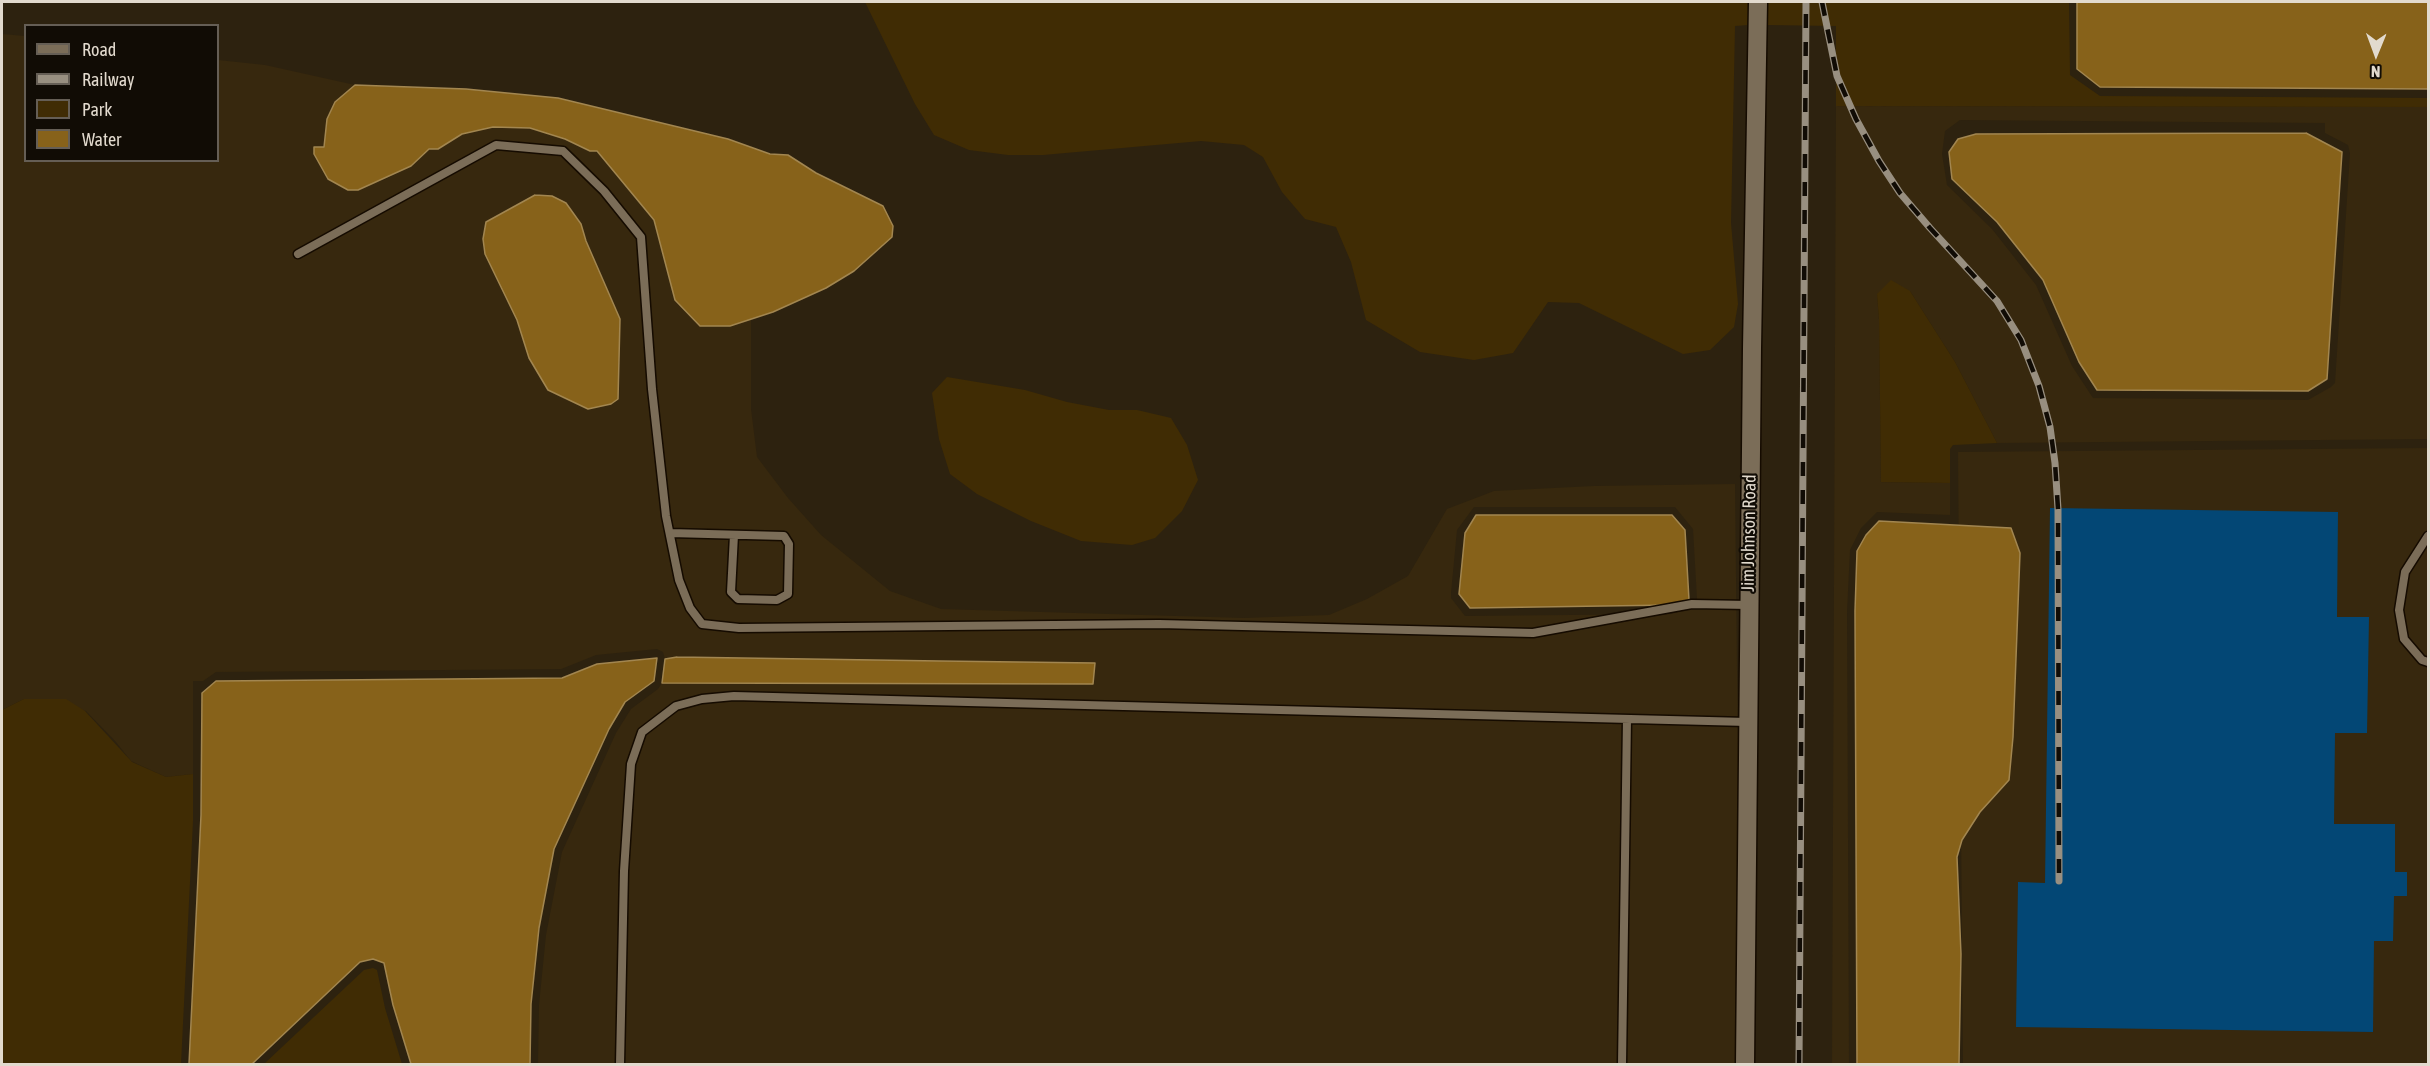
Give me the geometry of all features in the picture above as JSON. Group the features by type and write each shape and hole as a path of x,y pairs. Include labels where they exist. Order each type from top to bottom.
{"street":[{"name":"Jim Johnson Road","path":"1745,1065 1747,722 1758,2"}],"lane":[{"path":"298,254 496,145 563,151 604,191 641,237 652,388 670,533 679,580 690,608 702,624 739,628 1159,624 1533,633 1692,604 1749,604"},
{"path":"670,533 784,536 789,544 788,594 777,600 738,599 731,592 734,535"},
{"path":"2428,536 2405,572 2399,610 2404,639 2422,660 2428,662"},
{"path":"620,1065 624,871 631,764 642,732 676,706 702,699 734,696 1747,722"},
{"path":"1622,1065 1627,719"}],"shaded area":[{"path":"2,34 24,36 24,162 219,162 219,60 265,65 355,85 335,102 327,119 324,147 314,147 314,154 328,179 348,190 358,190 384,180 412,166 429,149 438,149 462,134 493,127 530,128 565,139 590,151 597,151 654,220 675,300 700,326 730,326 751,319 751,409 757,457 788,498 821,535 890,591 941,609 1244,618 1329,615 1367,599 1408,576 1447,509 1494,491 1594,486 1735,484 1738,764 1735,1064 538,1064 539,1005 546,935 562,852 616,733 631,709 658,689 662,683 1092,684 1095,664 677,657 665,659 663,652 657,649 596,655 561,669 216,672 203,681 193,681 193,774 166,777 131,761 86,711 24,699 2,710","holes":["535,195 552,196 566,203 581,224 586,241 620,319 529,358 517,320","1474,507 1675,507 1693,529 1697,599 1695,605 1690,608 1671,614 1465,616 1451,598 1457,530"]},
{"path":"1836,106 2428,107 2428,439 1997,443 1955,362 1910,291 1877,294 1881,482 1950,483 1950,515 1877,512 1861,528 1850,550 1847,612 1849,1064 1832,1064","holes":["1960,120 2325,123 2325,133 2348,145 2350,153 2335,383 2308,400 2093,398 2072,366 2036,285 1992,229 1947,185 1942,154 1945,131"]},
{"path":"2428,448 2428,1064 1963,1064 1958,452"}],"green space":[{"path":"865,2 1749,2 1748,25 1735,26 1731,223 1738,304 1734,327 1710,350 1683,354 1579,303 1548,302 1513,353 1474,360 1420,352 1366,320 1351,262 1336,227 1305,219 1282,192 1263,157 1244,145 1201,141 1043,155 1008,155 969,150 934,135 915,104"},
{"path":"1767,2 2069,2 2070,75 2100,96 2428,98 2428,107 1836,106 1836,26 1767,25"},
{"path":"1891,280 1910,291 1955,362 1997,443 1953,445 1950,449 1950,483 1881,482 1877,294"},
{"path":"947,377 1025,390 1067,402 1109,410 1137,410 1171,418 1187,445 1198,480 1182,511 1155,538 1132,545 1081,541 1031,521 977,494 950,474 939,439 932,393"},
{"path":"24,699 66,699 85,711 132,762 166,777 193,774 193,821 181,1064 2,1064 2,710"},
{"path":"373,968 377,970 385,1008 402,1064 264,1064 364,970"}],"water":[{"path":"2077,2 2428,2 2428,89 2100,87 2077,69"},
{"path":"355,85 466,89 558,98 728,139 770,154 788,155 816,173 883,206 893,226 892,237 854,271 826,288 773,312 730,326 700,326 675,300 654,220 597,151 590,151 565,139 530,128 493,127 462,134 438,149 429,149 411,166 358,190 348,190 328,179 314,154 314,147 324,147 327,119 335,102"},
{"path":"2306,133 2342,152 2327,379 2308,391 2097,390 2079,362 2043,280 1997,222 1952,179 1949,152 1958,139 1976,134"},
{"path":"535,195 552,196 566,203 581,224 586,241 620,319 618,399 611,404 588,409 548,390 529,358 517,320 485,254 483,239 486,222"},
{"path":"1476,515 1672,515 1685,530 1689,600 1671,605 1470,608 1459,594 1465,533"},
{"path":"1879,521 2011,528 2020,553 2013,737 2009,780 1980,812 1962,840 1957,857 1961,954 1959,1064 1857,1064 1855,611 1857,551 1866,535"},
{"path":"677,657 1095,663 1093,684 662,683 665,659"},
{"path":"657,658 654,681 625,702 609,729 554,849 539,928 531,1004 530,1064 411,1064 393,1005 384,963 373,959 360,962 252,1064 189,1064 201,815 202,693 216,681 562,678 597,664"}],"building":[{"path":"2050,508 2338,512 2337,617 2369,617 2367,733 2335,733 2334,824 2395,824 2395,872 2407,872 2407,896 2394,896 2393,941 2374,941 2373,1032 2016,1027 2018,882 2045,883"}],"railway":[{"path":"1799,1064 1806,2"},
{"path":"1822,2 1837,76 1856,119 1879,161 1900,193 1997,301 2021,340 2039,386 2050,427 2058,509 2059,881"}]}
